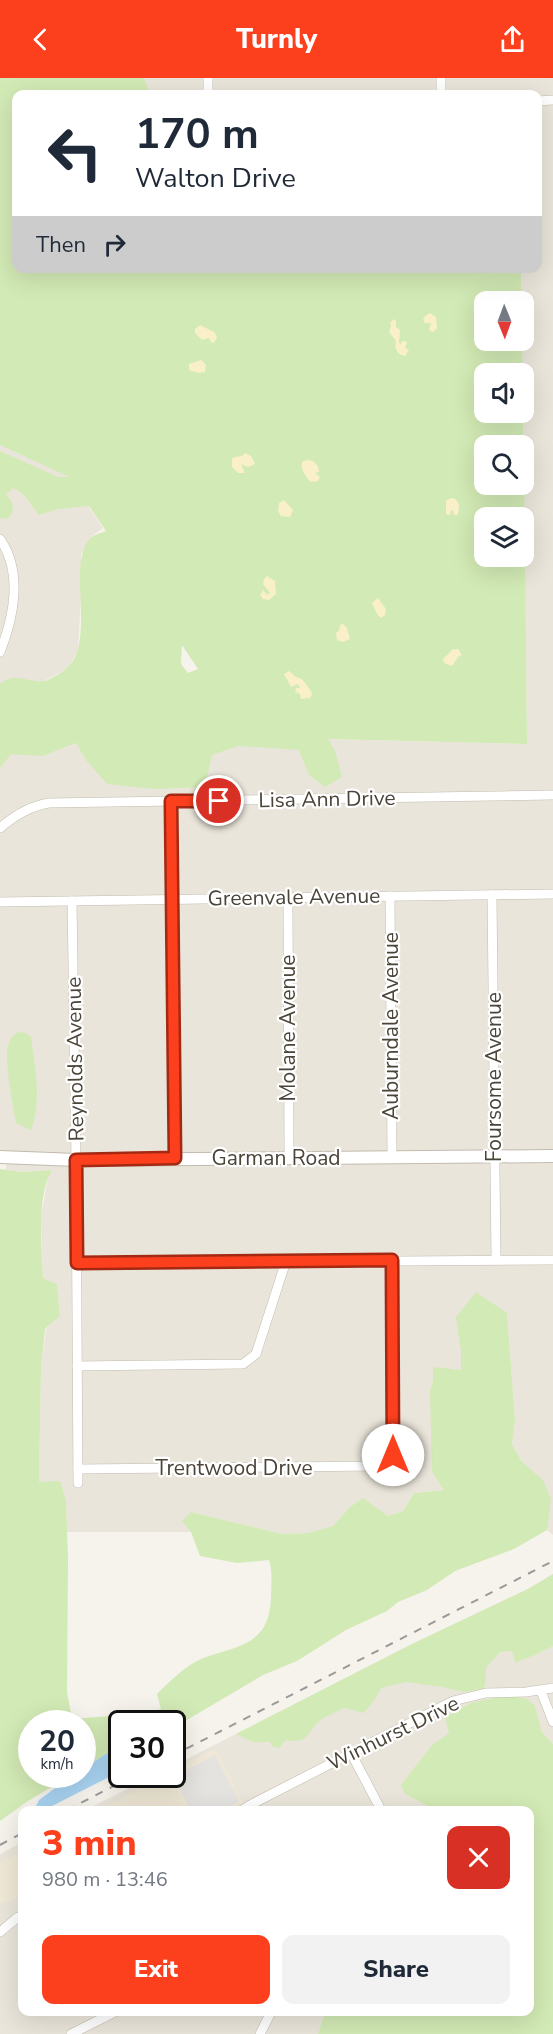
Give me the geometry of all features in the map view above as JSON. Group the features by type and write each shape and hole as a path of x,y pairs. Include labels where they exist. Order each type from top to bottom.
{"street":[{"path":"0,539 9,554 14,576 13,604 0,652"},
{"name":"Lisa Ann Drive","path":"0,828 20,813 44,804 553,795"},
{"path":"171,801 175,1158"},
{"name":"Greenvale Avenue","path":"0,902 553,894"},
{"name":"Foursome Avenue","path":"492,895 496,1260"},
{"name":"Auburndale Avenue","path":"390,896 392,1157"},
{"name":"Molane Avenue","path":"288,898 289,1157"},
{"name":"Reynolds Avenue","path":"72,901 78,1483"},
{"name":"Garman Road","path":"0,1157 76,1160 553,1156"},
{"name":"Trentwood Drive","path":"78,1468 382,1466 393,1455 392,1260"},
{"path":"77,1263 553,1260"},
{"path":"77,1366 243,1364 256,1354 286,1261"},
{"name":"Winhurst Drive","path":"249,1806 444,1705 462,1698 486,1693 541,1691 553,1688"},
{"path":"541,1691 553,1722"},
{"path":"351,1753 379,1806"},
{"path":"0,1932 18,1917"},
{"path":"71,2034 107,2016"},
{"path":"260,2034 269,2016"}],"shaded area":[{"path":"131,78 553,78 553,1535 547,1530 522,1462 512,1444 515,1419 507,1313 461,1351 461,1370 433,1368 430,1391 444,1490 414,1493 403,1511 388,1516 378,1509 350,1507 333,1526 308,1533 282,1534 191,1512 191,1532 67,1532 66,1501 39,1482 41,1367 46,1329 60,1315 57,1284 43,1278 41,1217 48,1177 52,1170 22,1172 6,1170 6,1158 0,1157 0,445 68,476 103,528 92,536 81,554 78,650 68,668 44,681 43,756 76,743 244,737 527,744 525,567 534,567 534,507 524,507 524,495 534,495 534,435 523,435 523,423 534,423 534,363 522,363 522,351 534,351 534,291 522,291 521,273 542,273 542,90 131,90"},
{"path":"553,1574 553,1744 542,1732 535,1706 471,1703 446,1717 450,1733 432,1745 405,1794 428,1806 93,1806 130,1788 186,1788 186,1759 412,1644 528,1589"},
{"path":"216,1748 244,1806 107,1806 141,1788 186,1788 186,1764"},
{"path":"215,1755 239,1801 231,1806 189,1806 180,1788 186,1788 186,1771"},
{"path":"18,1844 18,2016 324,2016 318,2034 0,2034 0,1854"},
{"path":"18,1853 18,1898 0,1904 0,1863"}],"green space":[{"path":"0,78 144,78 149,90 12,90 12,273 521,273 522,291 474,291 474,351 522,351 523,363 474,363 474,423 523,423 523,435 474,435 474,495 524,495 525,507 474,507 474,567 525,567 527,744 328,739 335,751 342,777 325,787 309,775 299,750 238,746 212,755 205,787 154,789 107,784 86,760 76,743 43,756 11,754 0,768 0,684 12,678 46,681 68,667 76,654 80,638 81,561 85,547 93,536 106,531 89,506 58,509 39,515 25,496 13,488 6,494 12,502 13,511 8,519 0,518 0,451 58,477 69,477 0,445","holes":["182,645 198,669 188,673 181,664"]},
{"path":"17,1032 26,1033 31,1037 33,1048 37,1096 31,1130 16,1123 9,1081 7,1049 10,1040"},
{"path":"0,1169 22,1172 52,1170 47,1181 42,1208 43,1278 57,1284 60,1316 45,1329 41,1367 39,1482 60,1481 66,1501 68,1558 67,1692 70,1710 18,1710 18,1788 50,1788 18,1806 0,1821"},
{"path":"476,1292 507,1313 515,1419 512,1444 522,1462 543,1480 551,1500 547,1530 514,1549 455,1571 427,1590 398,1602 387,1611 346,1630 297,1661 263,1675 186,1720 186,1710 157,1710 161,1709 157,1694 172,1679 201,1659 249,1642 264,1626 269,1614 271,1574 269,1560 237,1563 200,1556 191,1532 182,1521 191,1512 282,1534 308,1533 333,1526 350,1507 363,1498 388,1516 403,1511 414,1493 444,1490 432,1472 430,1391 433,1367 461,1370 456,1317"},
{"path":"553,1574 553,1646 515,1663 512,1651 500,1652 486,1668 483,1689 465,1692 406,1682 381,1688 364,1713 342,1709 322,1719 304,1738 294,1741 286,1740 279,1748 273,1747 270,1742 253,1742 236,1734 412,1644 528,1589"},
{"path":"508,1695 527,1699 535,1706 542,1732 553,1744 553,2034 318,2034 324,2016 534,2016 534,1806 428,1806 405,1794 401,1785 432,1745 449,1733 445,1717 471,1703"},
{"path":"108,1716 108,1753 96,1760 96,1717"}],"sand":[{"path":"430,313 436,317 437,328 433,332 429,330 431,323 425,323 423,320"},
{"path":"394,319 396,327 400,330 399,343 405,341 407,343 405,348 409,350 405,356 397,351 396,341 389,332 390,323"},
{"path":"200,325 214,332 217,337 214,343 209,338 202,340 195,333 195,329"},
{"path":"201,360 206,365 205,372 189,370 189,364"},
{"path":"245,453 251,456 255,464 248,467 241,464 245,473 238,473 232,467 232,459"},
{"path":"313,461 318,466 319,472 315,473 320,477 318,481 311,482 305,475 302,462"},
{"path":"451,498 456,499 459,505 458,515 454,515 453,510 450,515 446,514 446,501"},
{"path":"284,500 293,510 290,517 281,516 278,511 279,503"},
{"path":"267,576 275,581 276,594 269,600 263,599 260,595 263,590 267,595 270,593 263,584"},
{"path":"378,598 386,609 385,615 381,618 372,603"},
{"path":"343,624 347,628 350,639 343,642 337,640 336,633"},
{"path":"453,649 458,649 462,655 452,666 444,663 443,659"},
{"path":"289,671 302,679 311,691 310,698 301,699 300,694 295,692 296,688 300,688 298,684 291,687 284,674"}],"water":[{"path":"108,1753 108,1778 96,1784 96,1760"},
{"path":"55,1788 87,1788 52,1806 36,1806 39,1800"}],"railway":[{"path":"186,1749 553,1561"},
{"path":"75,1806 110,1788"},
{"path":"0,1845 18,1835"}],"route":[{"path":"219,801 171,801 175,1158 76,1160 77,1263 392,1260 393,1455"}]}
